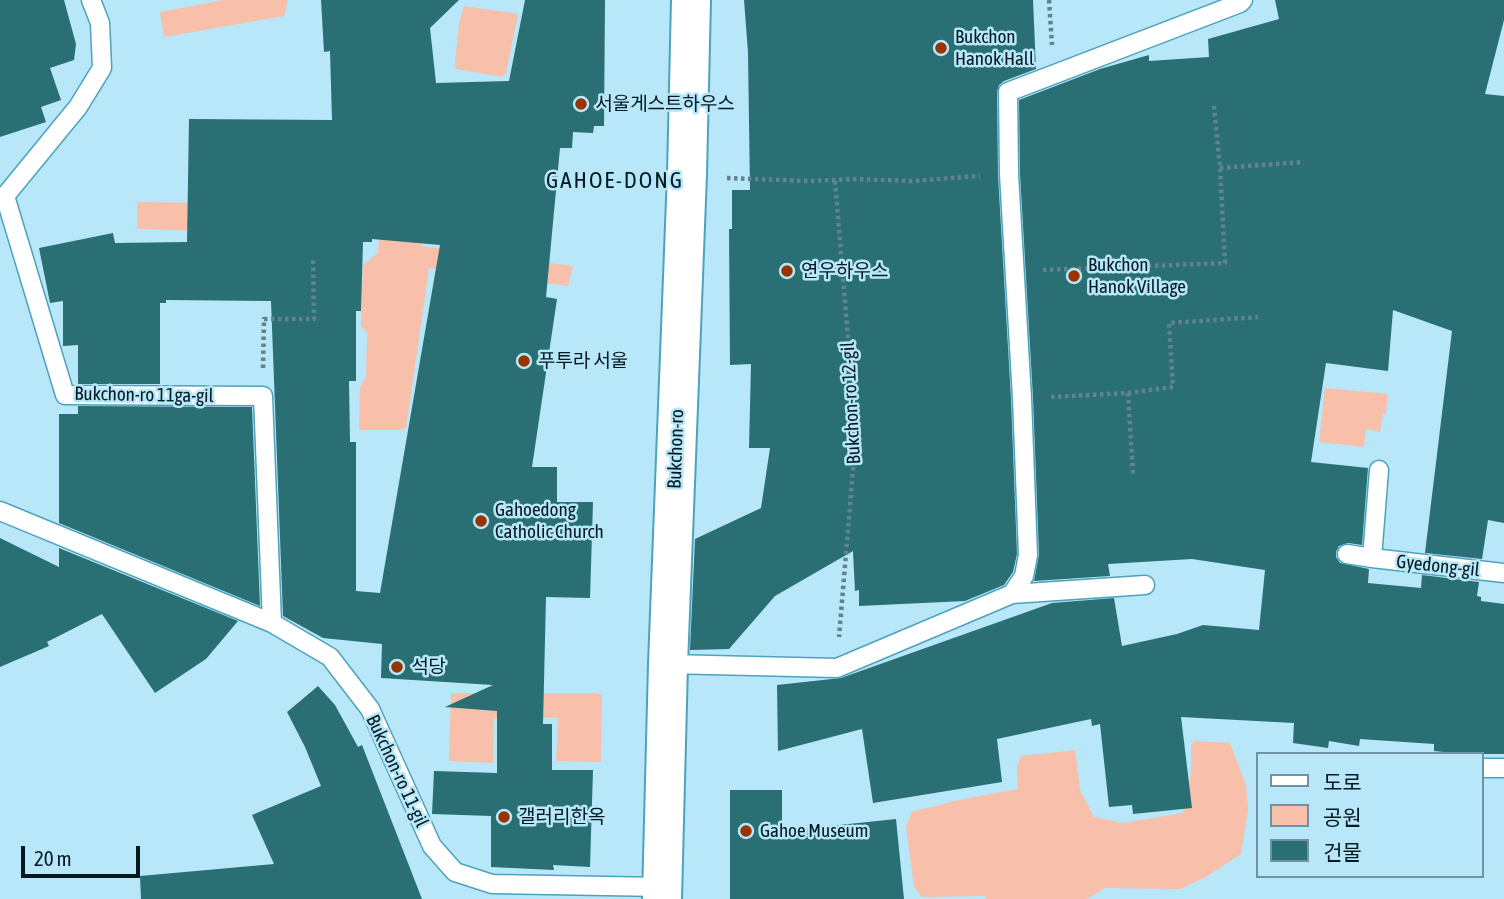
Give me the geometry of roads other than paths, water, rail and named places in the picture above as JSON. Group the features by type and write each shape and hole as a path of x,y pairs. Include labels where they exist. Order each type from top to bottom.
{"street":[{"name":"Bukchon-ro","path":"662,893 667,664 687,174 691,0"}],"lane":[{"name":"Bukchon-ro 11ga-gil","path":"91,0 100,23 103,68 78,107 2,198 65,394 263,397 272,623"},
{"path":"1012,594 1024,576 1028,555 1016,271 1009,174 1008,92 1243,0"},
{"name":"Gyedong-gil","path":"1372,558 1379,470"},
{"name":"Bukchon-ro 11-gil","path":"0,511 272,623 330,657 370,709 432,846 455,872 492,884 662,893"},
{"name":"Gyedong-gil","path":"1347,554 1504,573"},
{"path":"667,664 836,668 1012,594 1145,585"},
{"path":"1483,768 1504,768"}],"place":[{"name":"Bukchon Hanok Hall","path":"941,48"},
{"name":"서울게스트하우스","path":"581,104"},
{"name":"연우하우스","path":"787,271"},
{"name":"Bukchon Hanok Village","path":"1074,276"},
{"name":"푸투라 서울","path":"524,361"},
{"name":"Gahoedong Catholic Church","path":"481,521"},
{"name":"석당","path":"397,667"},
{"name":"갤러리한옥","path":"504,817"},
{"name":"Gahoe Museum","path":"746,831"}],"district":[{"name":"GAHOE-DONG","path":"615,181"}]}
